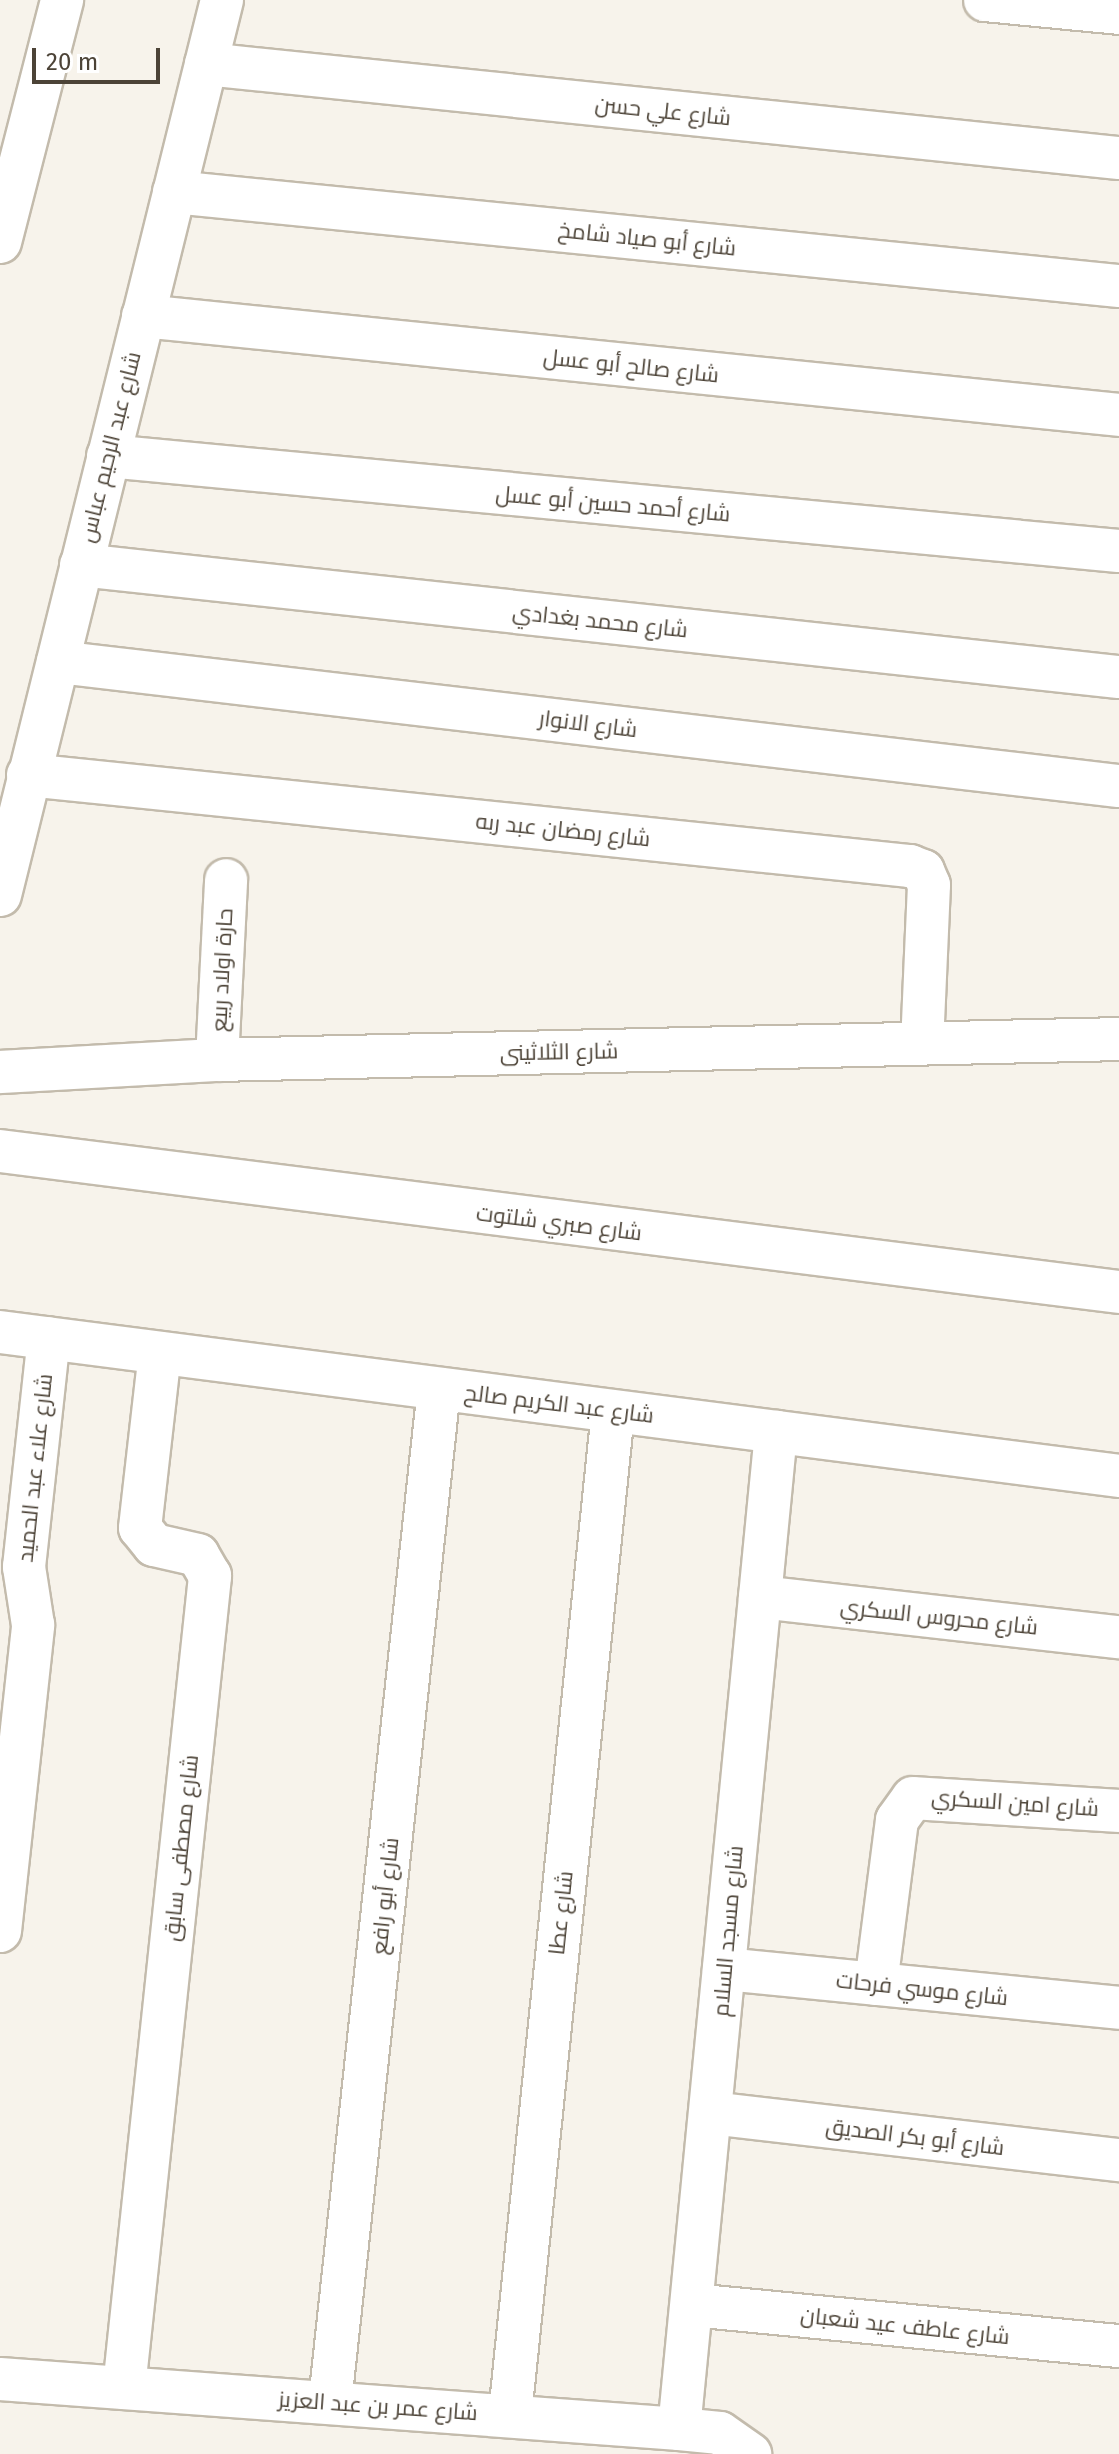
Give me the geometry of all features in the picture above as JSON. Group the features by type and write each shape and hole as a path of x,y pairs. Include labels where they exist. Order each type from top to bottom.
{"street":[{"path":"0,242 62,0"},
{"name":"شارع عبد الرحيم عباس","path":"0,895 222,0"},
{"path":"985,0 1119,13"},
{"name":"شارع علي حسن","path":"206,64 1119,158"},
{"name":"شارع أبو صياد شامخ","path":"174,192 1119,286"},
{"name":"شارع صالح أبو عسل","path":"143,316 1119,415"},
{"name":"شارع أحمد حسين أبو عسل","path":"108,456 1119,551"},
{"name":"شارع محمد بغدادي","path":"81,565 1119,677"},
{"name":"شارع الانوار","path":"58,662 1119,786"},
{"name":"شارع رمضان عبد ربه","path":"28,775 910,866 923,871 929,885 922,1044"},
{"name":"حارة اولاد ربيع","path":"217,1060 226,880"},
{"name":"شارع الثلاثينى","path":"0,1072 217,1060 1119,1039"},
{"name":"شارع صبري شلتوت","path":"0,1151 1119,1292"},
{"name":"شارع عبد الكريم صالح","path":"0,1332 1119,1476"},
{"name":"شارع علاء عبد الحميد","path":"0,1931 33,1625 24,1567 49,1338"},
{"name":"شارع مصطفى سابق","path":"124,2388 210,1576 198,1555 154,1545 140,1528 160,1353"},
{"name":"شارع أبو رافع","path":"330,2402 439,1389"},
{"name":"شارع عطا","path":"510,2415 613,1411"},
{"name":"شارع مسجد السلام","path":"679,2429 776,1432"},
{"name":"شارع محروس السكري","path":"760,1597 1119,1637"},
{"name":"شارع امين السكري","path":"876,1984 897,1820 913,1798 1119,1811"},
{"name":"شارع موسي فرحات","path":"724,1969 1119,2008"},
{"name":"شارع أبو بكر الصديق","path":"711,2113 1119,2160"},
{"name":"شارع عاطف عيد شعبان","path":"692,2305 1119,2346"},
{"name":"شارع عمر بن عبد العزيز","path":"0,2379 720,2433 750,2454"}]}
